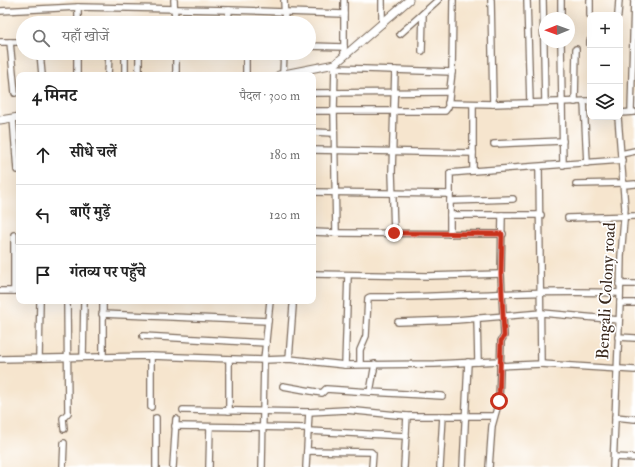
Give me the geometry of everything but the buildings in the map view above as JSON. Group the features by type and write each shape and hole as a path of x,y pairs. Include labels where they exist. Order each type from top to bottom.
{"street":[{"path":"174,0 175,16"},
{"path":"284,0 284,16"},
{"path":"344,0 344,56"},
{"path":"382,0 382,24"},
{"path":"336,233 334,133 335,66 344,56 382,24 402,3 409,0"},
{"path":"400,34 438,0"},
{"path":"316,111 394,110 443,112 447,110 452,72 453,0"},
{"path":"491,0 493,104"},
{"path":"527,0 530,102"},
{"path":"543,0 545,102"},
{"path":"561,0 561,12"},
{"path":"590,0 590,12"},
{"path":"618,12 619,0"},
{"path":"623,113 633,112 634,0"},
{"path":"78,7 78,16"},
{"path":"0,11 78,7 175,8 344,14"},
{"path":"229,10 229,16"},
{"path":"422,51 423,14"},
{"path":"0,42 16,42"},
{"path":"10,42 15,94"},
{"path":"316,46 344,47"},
{"path":"561,48 563,165"},
{"path":"575,102 576,49"},
{"path":"41,60 42,72"},
{"path":"77,60 77,72"},
{"path":"108,72 109,60"},
{"path":"125,60 125,72"},
{"path":"139,60 139,72"},
{"path":"176,60 176,72"},
{"path":"246,60 246,72"},
{"path":"281,72 283,60"},
{"path":"299,72 335,66 452,72"},
{"path":"394,233 393,152 395,70"},
{"path":"316,93 449,92"},
{"path":"448,103 493,104 587,101"},
{"path":"473,172 474,104"},
{"path":"0,119 16,117"},
{"path":"587,120 587,163"},
{"name":"Bengali Colony road","path":"613,467 623,217 625,208 618,120"},
{"path":"316,132 334,133"},
{"path":"494,144 563,141"},
{"path":"316,150 473,153"},
{"path":"450,234 450,173 587,163 621,157 635,151"},
{"path":"539,167 542,292 541,364"},
{"path":"576,184 635,184"},
{"path":"316,192 450,194"},
{"path":"450,201 513,199"},
{"path":"450,215 541,215"},
{"path":"489,467 494,416 499,401 501,341 504,336 501,293 502,215"},
{"path":"568,218 635,216"},
{"path":"316,232 502,234"},
{"path":"0,291 16,291 14,236"},
{"path":"316,274 428,276 501,274"},
{"path":"345,364 348,275"},
{"path":"620,284 635,284"},
{"path":"360,364 360,350 366,336 368,297 542,292 620,293"},
{"path":"620,303 635,303"},
{"path":"39,358 40,304"},
{"path":"64,429 64,418 68,413 67,304"},
{"path":"83,357 84,304"},
{"path":"103,304 103,356"},
{"path":"262,467 264,360 270,304"},
{"path":"290,359 292,306"},
{"path":"398,322 542,313 619,320"},
{"path":"102,314 268,321"},
{"path":"477,318 478,362"},
{"path":"144,336 266,343"},
{"path":"618,337 635,338"},
{"path":"0,359 151,356 264,360 290,359 345,364 478,362 500,364 541,364 635,370"},
{"path":"151,356 151,407"},
{"path":"229,358 229,411"},
{"path":"463,467 468,362"},
{"path":"370,392 375,364"},
{"path":"283,386 322,393 326,389 442,396"},
{"path":"183,410 309,412 346,410 407,416 494,416"},
{"path":"306,467 309,412"},
{"path":"404,467 407,416"},
{"path":"440,467 443,416"},
{"path":"615,417 635,419"},
{"path":"156,418 156,467"},
{"path":"173,467 176,419"},
{"path":"175,426 262,428 406,436"},
{"path":"209,467 210,427"},
{"path":"62,467 64,443"},
{"path":"307,451 371,452 373,454 372,467"},
{"path":"614,457 635,458"}],"route":[{"path":"394,233 502,234 501,293 504,337 501,340 499,401"}]}
